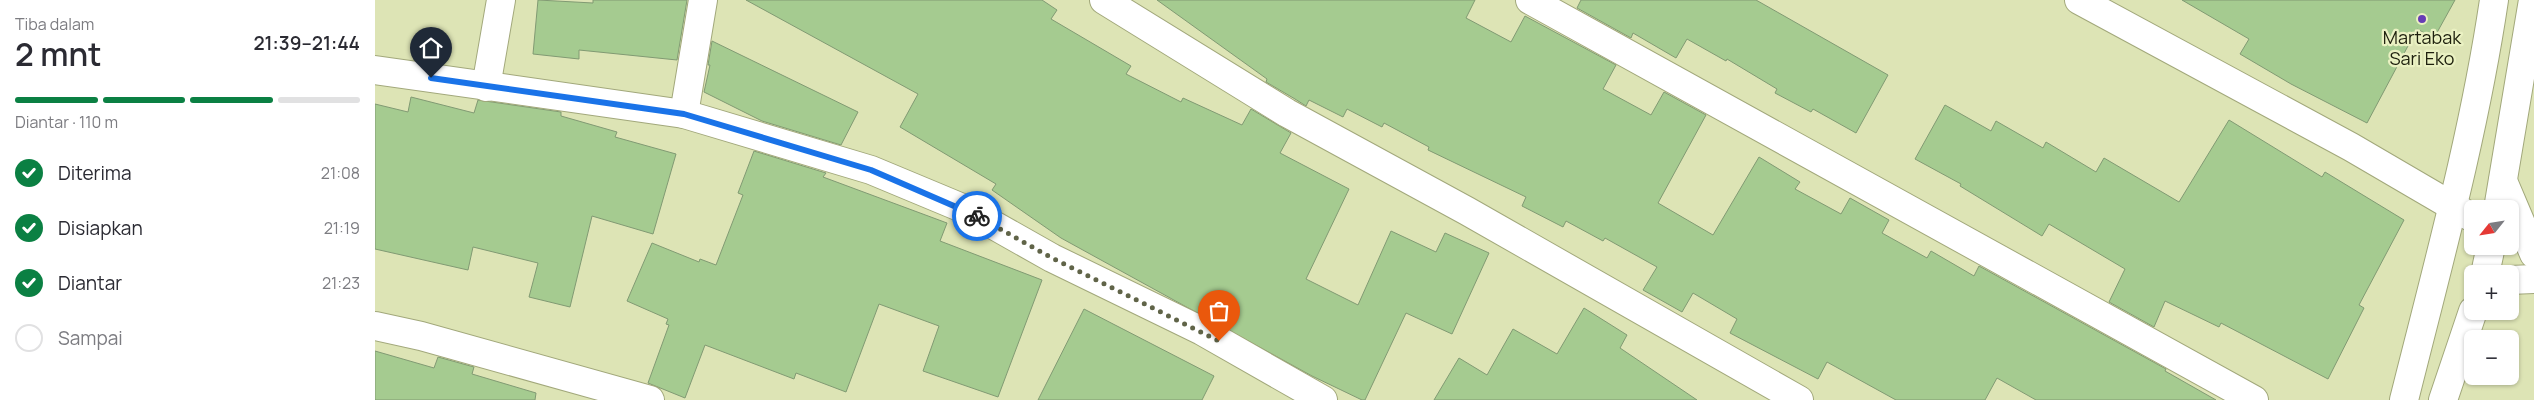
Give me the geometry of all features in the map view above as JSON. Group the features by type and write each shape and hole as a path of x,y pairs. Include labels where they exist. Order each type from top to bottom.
{"street":[{"path":"486,87 501,0"},
{"path":"684,114 703,0"},
{"path":"1104,0 1287,113 1467,211 1799,400"},
{"path":"1530,0 2254,400"},
{"path":"2079,0 2351,147 2462,212"},
{"path":"2404,400 2462,212 2494,0"},
{"path":"2500,200 2533,0"},
{"path":"375,70 684,114 871,170 967,210 1052,258 1202,331 1323,400"},
{"path":"2503,181 2534,254"},
{"path":"2519,250 2534,262"},
{"path":"2519,280 2534,279"},
{"path":"2443,400 2470,320"},
{"path":"375,326 421,336 650,400"}],"building":[{"path":"538,0 593,3 593,0 687,0 677,60 579,50 579,59 533,54"},
{"path":"746,0 1042,0 1057,10 1051,19 1131,66 1126,74 1181,102 1183,98 1242,125 1251,109 1291,133 1280,153 1349,189 1306,279 1358,305 1391,231 1436,252 1445,233 1489,253 1452,334 1406,313 1365,400 1362,400 1312,376 1061,238 992,190 996,184 900,127 918,94"},
{"path":"1157,0 1475,0 1466,18 1511,42 1525,16 1616,65 1603,89 1651,115 1664,92 1706,115 1658,203 1713,235 1759,157 1800,182 1795,189 1841,214 1850,198 1889,220 1882,233 1927,258 1931,251 1974,276 1979,266 2166,369 2165,371 2216,400 2036,400 1997,378 1985,400 1896,400 1827,362 1818,379 1730,333 1737,319 1693,293 1682,312 1643,290 1657,267 1605,238 1603,241 1566,221 1563,227 1522,206 1526,197 1428,150 1429,147 1384,123 1382,127 1347,109 1343,117 1309,100 1306,106 1266,82 1267,79"},
{"path":"1581,0 1756,0 1888,75 1856,133 1813,109 1811,112 1775,93 1777,89 1727,59 1726,61 1687,39 1676,58 1633,33 1631,38 1577,8"},
{"path":"2182,0 2455,0 2434,38 2417,29 2367,123 2291,84 2240,54 2249,39"},
{"path":"712,41 858,112 841,145 762,121 704,92 710,65 708,65"},
{"path":"411,97 474,113 478,100 561,112 561,116 617,132 615,137 676,154 653,234 592,216 570,307 529,297 538,263 473,247 468,270 375,249 375,104 408,112"},
{"path":"1945,105 1991,131 1996,121 2043,148 2046,142 2096,172 2104,158 2179,202 2229,120 2322,177 2325,172 2404,220 2359,305 2364,308 2328,379 2221,323 2219,327 2165,301 2154,327 2109,302 2125,269 2049,224 2042,236 1960,186 1961,184 1915,159"},
{"path":"754,151 826,173 823,177 947,223 940,241 1042,280 998,397 923,371 939,326 879,304 846,392 796,373 794,379 705,345 685,398 648,383 669,325 666,324 668,319 627,301 652,243 699,262 700,259 716,265 743,195 738,193"},
{"path":"1584,308 1627,335 1620,348 1697,400 1434,400 1459,358 1487,375 1513,329 1557,354"},
{"path":"1084,309 1214,376 1202,400 1038,400"},
{"path":"375,351 434,368 438,357 474,367 472,374 536,393 535,400 375,400"}],"way so far":[{"path":"977,216 1052,258 1219,341"}],"place":[{"name":"Martabak Sari Eko","path":"2422,19"}],"route":[{"path":"431,78 684,114 871,170 967,210 977,216"}]}
